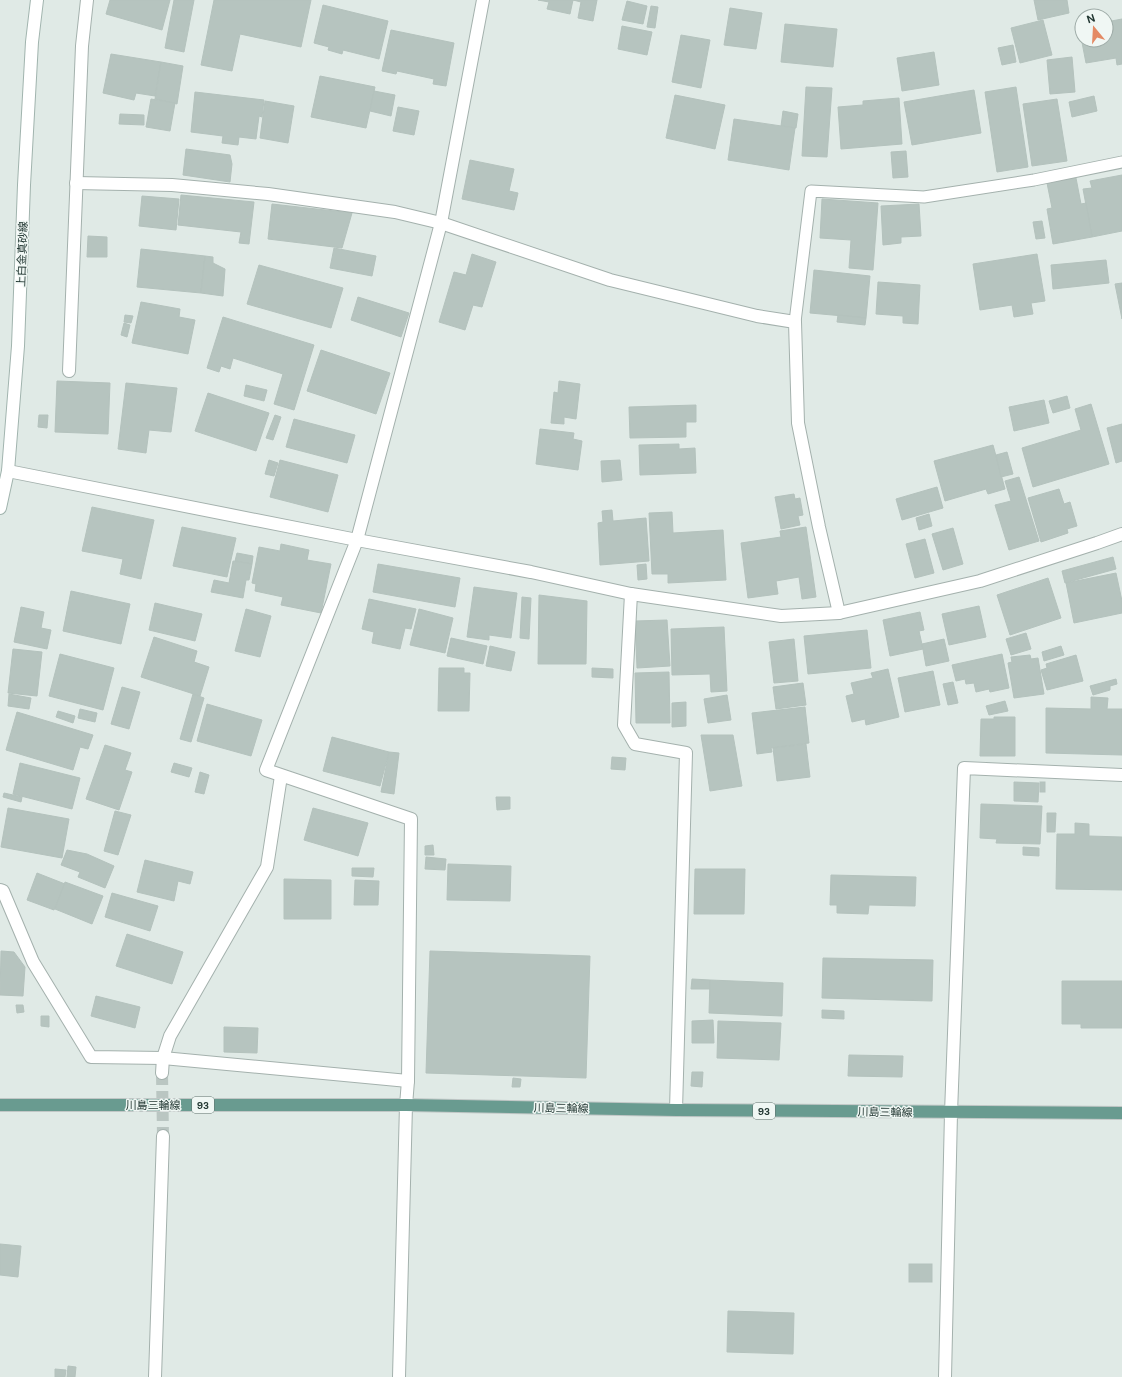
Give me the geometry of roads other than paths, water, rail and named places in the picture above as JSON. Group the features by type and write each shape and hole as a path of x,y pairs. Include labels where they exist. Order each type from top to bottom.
{"main road":[{"name":"川島三輪線","path":"0,1105 406,1105 676,1110 1122,1113"}],"street":[{"name":"上白金真砂線","path":"0,508 8,470 18,346 24,185 32,42 36,0"},
{"path":"69,371 82,46 87,0"},
{"path":"399,1377 406,1105 408,1081 411,819 266,770 357,540 441,223 483,0"},
{"path":"76,183 172,185 268,194 395,212 441,223 610,280 757,316 795,322 798,423 819,527 839,613"},
{"path":"8,470 357,540 530,572 631,594 781,616 839,613 980,581 1122,534"},
{"path":"631,594 624,725 635,744 686,753 676,1110"},
{"path":"945,1377 951,1113 964,768 1122,775"},
{"path":"162,1073 163,1058 170,1036 267,867 281,776"},
{"path":"0,890 3,891 33,962 91,1057 163,1058 408,1081"},
{"path":"155,1377 162,1136"}],"lane":[{"path":"795,322 811,191 924,197 1034,180 1122,162"}],"tunnel":[{"path":"162,1073 163,1136"}]}
